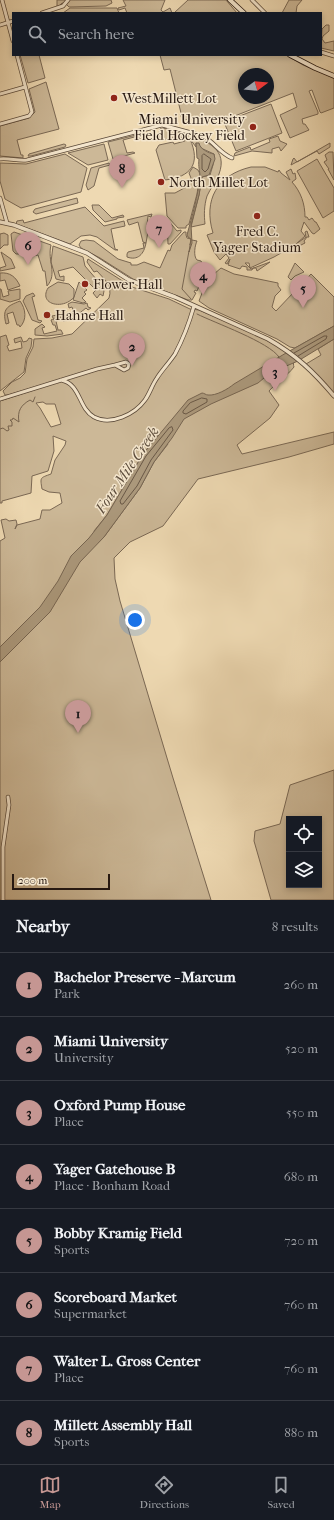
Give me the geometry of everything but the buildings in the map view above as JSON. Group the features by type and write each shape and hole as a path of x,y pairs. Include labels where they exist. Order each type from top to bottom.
{"main road":[{"path":"230,0 243,12"},
{"path":"292,56 334,76"}],"street":[{"path":"2,0 12,37"},
{"path":"45,12 63,6 68,0"},
{"path":"252,0 264,12"},
{"path":"0,24 12,21"},
{"path":"322,52 334,56"},
{"path":"0,124 29,116 31,114 32,110 17,56"},
{"path":"0,94 25,87"},
{"path":"0,158 21,161 27,160 162,125 203,136 209,139 225,154 232,158"},
{"path":"0,198 7,223"},
{"path":"0,222 7,223 87,253 128,280 194,306 268,339 302,362 318,377 334,396"},
{"path":"61,380 67,381 76,389 87,411 96,418 112,419 128,415 145,401 154,383 175,353 194,306"},
{"path":"0,399 97,369 115,365"},
{"path":"3,900 3,847 9,805 8,797"}],"shaded area":[{"path":"57,0 111,0 112,3 106,6 69,7 62,3 57,8"},
{"path":"123,0 165,0 161,10 163,12 127,12 125,8 119,10 118,8 126,6"},
{"path":"188,0 226,0 236,12 175,12"},
{"path":"289,0 302,0 297,6 296,12 283,12"},
{"path":"70,8 117,8 119,12 64,12"},
{"path":"170,8 172,12 163,12"},
{"path":"326,25 329,25 329,31 323,36 322,39 322,29"},
{"path":"322,39 325,43 334,41 334,51 322,48"},
{"path":"20,56 39,56 45,78 28,83"},
{"path":"160,56 288,56 303,65 334,78 334,108 321,113 312,90 309,91 318,114 302,119 303,124 305,124 309,130 290,138 280,115 297,107 293,93 274,100 274,68 238,68 238,104 265,104 217,123 213,123 204,117 183,120 180,114 170,69 164,70"},
{"path":"46,82 59,129 17,140 23,158 0,156 0,126 29,118 35,112 29,89"},
{"name":"Miami University Field Hockey Field","path":"271,104 282,133 236,151 224,122"},
{"path":"163,128 182,133 183,139 181,137 159,140 160,129"},
{"path":"183,133 185,134 185,137 188,135 203,140 209,144 218,153 221,159 219,174 208,193 206,200 204,210 205,224 191,227 202,177 210,175 214,154 203,149 196,143 196,147 190,139 194,156 194,162 191,168 181,176 165,180 156,150 159,145 173,142 174,144 185,141"},
{"path":"139,135 140,139 138,136 123,140 127,153 135,153 113,159 108,142"},
{"path":"278,136 280,141 287,144 281,151 279,147 272,149 272,153 252,151 234,156 235,153 250,147 251,150 270,142 269,139"},
{"path":"330,143 330,147 319,154 317,151 303,158"},
{"path":"64,144 66,145 65,147 28,156 29,154"},
{"path":"104,144 108,160 88,165 68,153"},
{"path":"329,152 333,152 334,180 324,162 327,160 325,155"},
{"path":"65,154 87,168 81,192 21,208 5,199 0,181 0,163 26,164"},
{"path":"294,158 297,162 291,165"},
{"path":"317,159 334,188 334,211 323,218 297,171"},
{"path":"109,163 110,165 99,168 94,186 88,190 86,185 91,168"},
{"path":"193,167 198,170 200,174 197,194 189,224 186,228 178,228 167,216 165,193 175,193 188,186 191,178 189,173"},
{"name":"Fred C. Yager Stadium","path":"251,167 265,167 278,172 279,170 290,180 286,172 291,169 293,174 295,173 296,179 292,182 302,198 305,217 309,220 312,218 320,229 314,234 304,222 301,231 305,236 296,244 306,237 305,232 307,231 309,237 307,237 304,241 305,243 291,250 295,245 250,268 253,268 252,270 247,270 247,267 242,266 240,269 228,265 230,259 227,264 225,263 229,258 226,254 220,260 214,252 207,235 213,233 210,221 212,200 221,183 229,176 239,171"},
{"path":"77,198 78,203 36,214 33,212 35,209"},
{"path":"92,205 99,205 112,218 123,215 124,217 105,222 93,210"},
{"path":"85,207 104,226 124,221 125,226 111,229 115,249 118,250 115,250 97,237 90,235 81,236 70,244 16,224 17,221 23,220 24,223"},
{"path":"152,214 151,217 148,216 147,225 149,226 146,243 143,242 138,222 129,225 127,220"},
{"path":"167,219 177,231 181,230 181,232 170,244 168,244"},
{"path":"14,232 51,245 50,256 52,277 47,286 45,271 43,271 38,255 33,256 28,254 27,253 30,252 30,249 26,249 25,246 21,247 22,251 19,254 16,254 13,251 11,234"},
{"path":"184,232 186,232 187,238 191,239 190,245 192,240 197,241 195,256 197,260 201,261 206,270 197,291 195,290 194,292 196,293 192,300 188,300 133,279 81,248 79,245 81,241 94,241 118,259 131,263 131,265 137,265 144,262 160,268 168,250 170,251 172,245"},
{"path":"4,233 8,235 8,245 4,245 0,249 0,234"},
{"path":"143,243 146,243 144,250 140,256 134,258 127,257 128,252 144,248"},
{"path":"53,246 83,257 85,266 103,287 103,296 100,294 97,298 93,293 96,290 73,267 58,271 60,277 64,276 64,281 56,279 51,262"},
{"path":"1,252 11,259 15,268 0,271 0,268 6,266"},
{"path":"88,259 132,287 169,299 190,309 199,310 265,339 287,354 293,361 294,367 269,391 279,405 270,418 237,445 242,454 334,432 334,444 289,457 198,479 163,526 130,542 114,558 115,579 120,601 211,900 0,900 0,541 5,538 1,520 16,520 17,524 15,529 17,525 40,519 42,510 50,510 62,503 60,493 49,492 42,489 41,480 43,477 51,474 55,460 66,441 53,436 54,451 48,471 32,476 31,493 2,501 2,503 0,503 0,401 49,385 55,381 8,395 5,395 3,391 12,382 20,378 25,373 27,359 33,347 34,339 52,338 72,334 109,298 109,286 97,271 94,272 87,262","holes":["43,402 46,404 55,404 61,424 51,427 36,403","158,435 168,444 154,462 140,488 98,543 94,531 107,515 143,454"]},
{"path":"270,262 257,271 256,268 254,268"},
{"path":"295,263 304,272 295,276 291,280 288,277"},
{"path":"221,268 234,274 278,283 281,290 275,296 272,307 276,311 311,274 334,297 334,326 295,348 290,347 277,339 209,308 199,301 207,280"},
{"path":"0,273 7,273 12,276 17,280 20,286 8,290 5,280 0,281"},
{"path":"58,282 69,284 74,289 74,297 70,301 54,304 49,302 46,298 48,288"},
{"path":"79,282 87,290 84,292 86,294 82,298 86,302 83,303 73,300"},
{"path":"0,289 3,297 9,295 8,291 20,289 20,299 10,302 0,299"},
{"path":"33,293 35,296 32,297 38,320 42,321 40,323 32,320 23,301 26,296"},
{"path":"20,301 24,307 24,321 20,327 17,325 13,312 7,314 9,323 6,324 5,311"},
{"path":"72,302 87,303 88,307 91,308 88,310 86,308 76,316 76,319 63,321 61,317 58,318 58,321 53,318 52,316 62,314 63,316 74,313 72,307 69,308 68,304"},
{"path":"53,319 56,321 58,330 61,330 63,334 47,336 35,335 35,329 42,324 45,327 42,328 44,334 57,331 51,320"},
{"path":"6,335 9,351 22,348 21,341 15,343 14,339 21,337 23,342 27,341 29,338 32,339 31,347 26,358 24,372 0,391 0,337"},
{"path":"334,339 334,396 306,364 321,355 318,349"},
{"path":"334,770 334,900 271,900 254,841 255,831 280,824 290,785"}],"water":[{"path":"196,143 199,143 201,147 209,153 214,154 215,159 209,175 202,177 191,225 192,243 189,252 191,239 187,235 200,177"},
{"name":"Four Mile Creek","path":"334,326 334,339 298,361 270,373 258,383 211,404 184,419 154,462 140,488 104,537 80,562 50,612 0,662 0,647 40,607 58,581 71,556 89,538 107,515 143,454 188,400 202,393 211,395 222,392"}],"waterway":[{"path":"189,251 182,289 191,299"},
{"path":"197,314 253,339 273,351 279,357"},
{"path":"0,429 3,428 7,431 9,430 8,426 12,426 12,422 10,420 13,418 19,422 20,409 30,400 33,402 35,397"}],"place":[{"name":"WestMillett Lot","path":"114,98"},
{"name":"Miami University Field Hockey Field","path":"253,127"},
{"name":"North Millet Lot","path":"161,182"},
{"name":"Millett Assembly Hall","path":"122,188"},
{"name":"Fred C. Yager Stadium","path":"257,216"},
{"name":"Walter L. Gross Center","path":"159,248"},
{"name":"Scoreboard Market","path":"28,265"},
{"name":"Flower Hall","path":"85,284"},
{"name":"Yager Gatehouse B","path":"203,295"},
{"name":"Bobby Kramig Field","path":"303,308"},
{"name":"Hahne Hall","path":"47,315"},
{"name":"Miami University","path":"132,366"},
{"name":"Oxford Pump House","path":"275,391"},
{"name":"Bachelor Preserve - Marcum","path":"78,733"}]}
